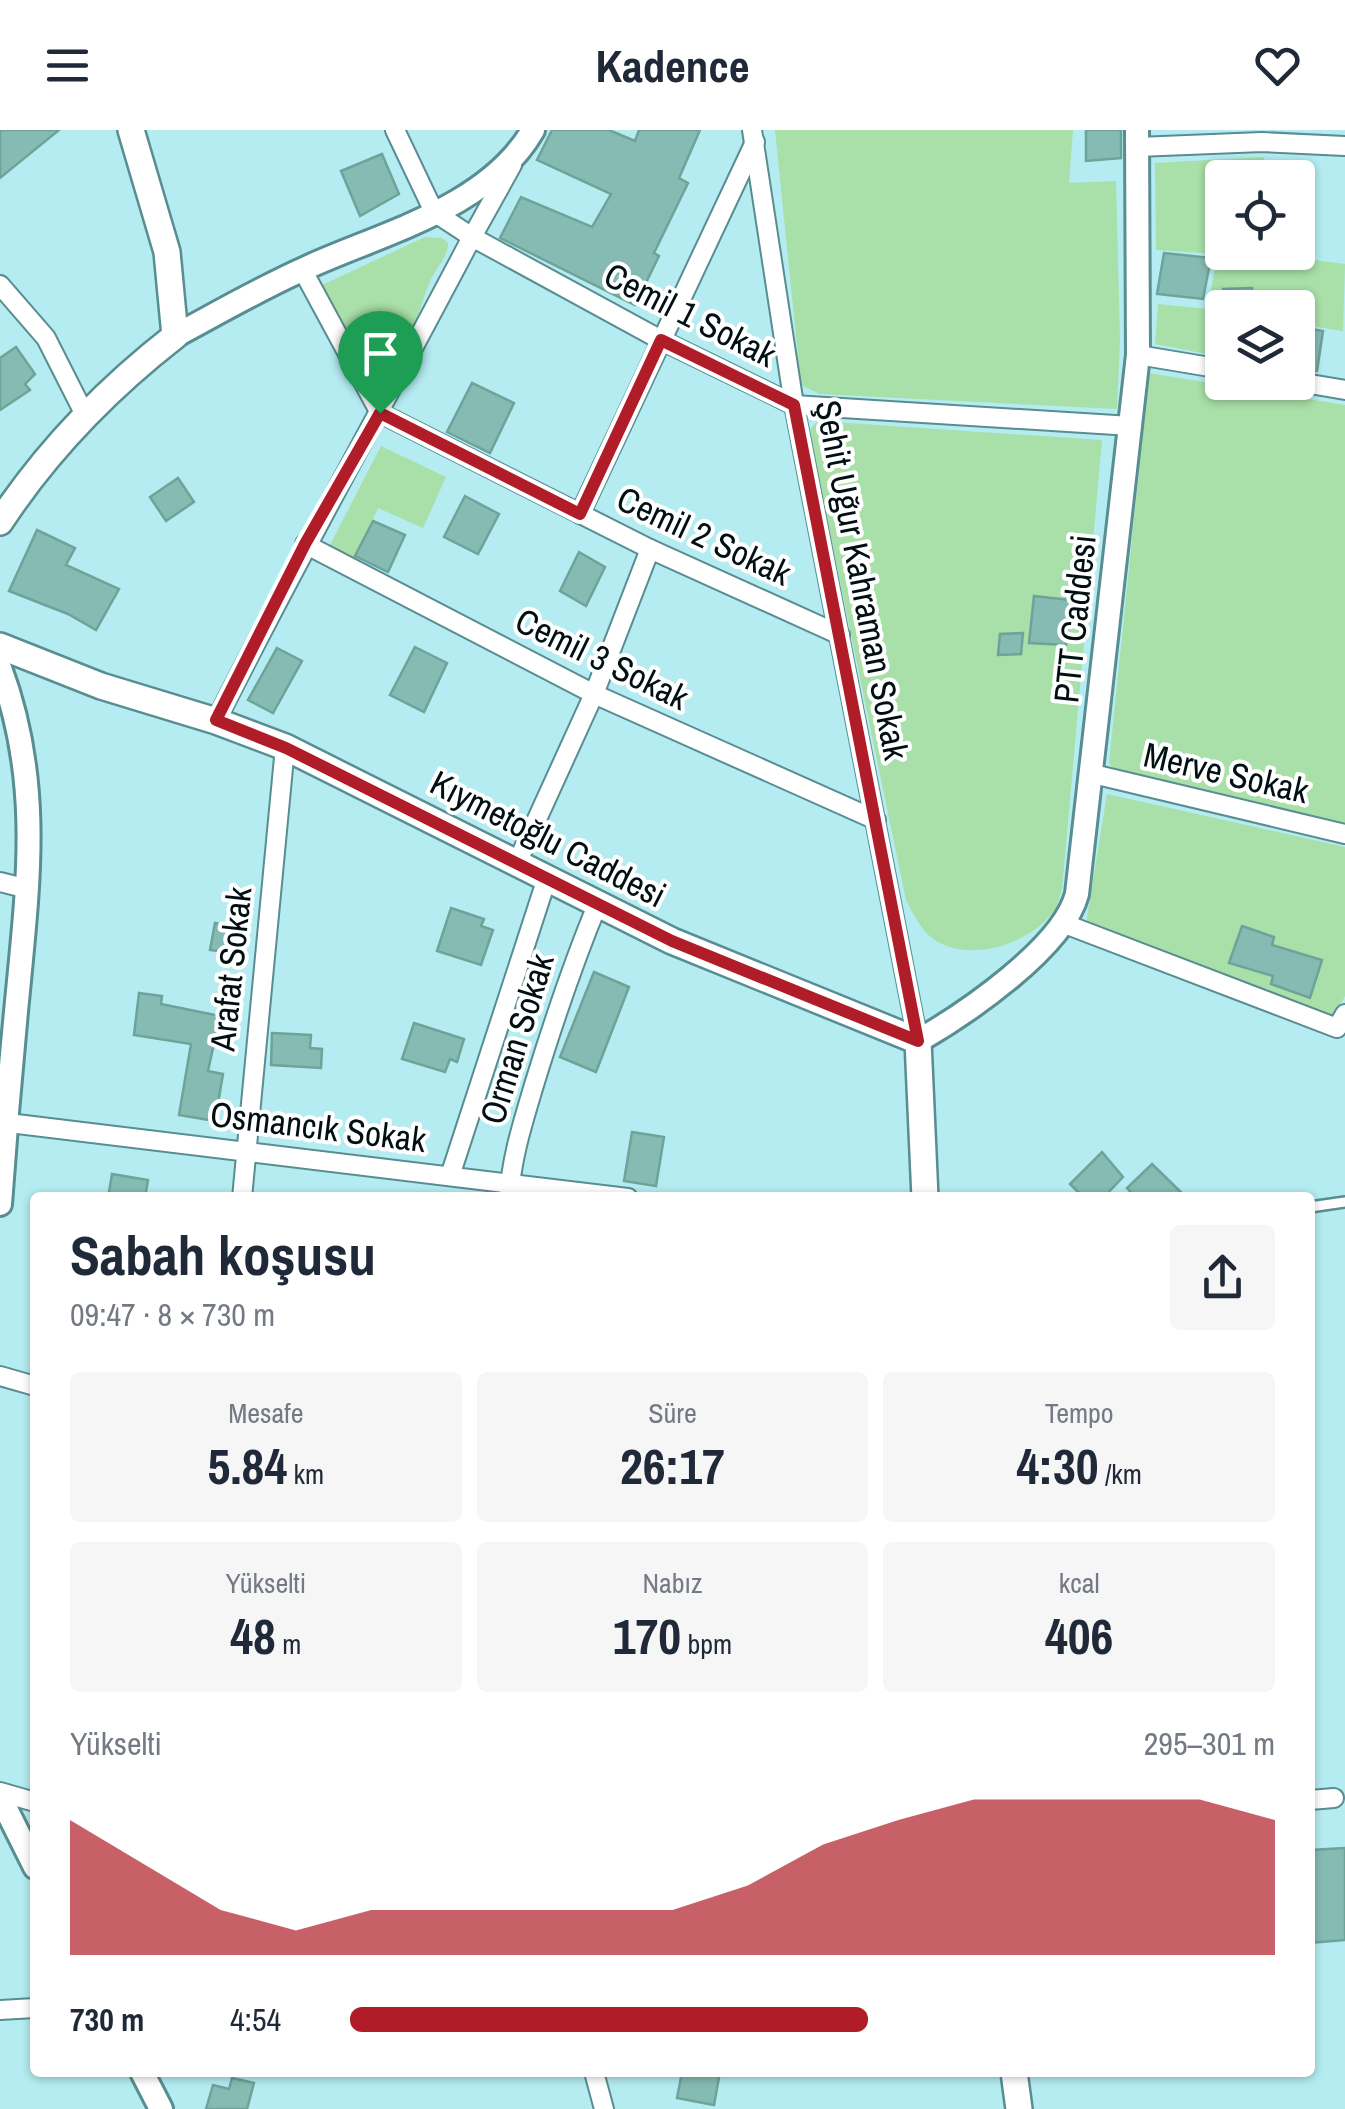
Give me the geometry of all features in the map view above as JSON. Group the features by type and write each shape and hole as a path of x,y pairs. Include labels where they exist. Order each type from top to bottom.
{"main road":[{"path":"0,522 85,414 176,336 167,252 131,130"},
{"name":"Kıymetoğlu Caddesi","path":"0,646 101,686 216,720 286,748 672,941 918,1041"},
{"path":"918,1041 924,1192"},
{"path":"1015,2077 1019,2109"}],"street":[{"path":"394,130 434,212"},
{"path":"580,514 754,136"},
{"name":"Şehit Uğur Kahraman Sokak","path":"754,136 794,405 918,1041"},
{"path":"1137,138 1345,146"},
{"name":"PTT Caddesi","path":"918,1041 949,1024 1048,944 1065,924 1077,894 1138,356 1137,138"},
{"path":"176,336 302,269 472,192 528,139"},
{"path":"216,720 305,544 528,139"},
{"name":"Cemil 1 Sokak","path":"434,212 472,237 661,340 794,405 1130,426"},
{"path":"302,269 380,413"},
{"path":"0,285 46,338 85,414"},
{"path":"1138,356 1205,366"},
{"path":"1315,385 1345,390"},
{"name":"Cemil 2 Sokak","path":"380,413 650,549 840,635"},
{"name":"Cemil 3 Sokak","path":"305,544 594,694 876,820"},
{"path":"517,863 594,694 650,549"},
{"path":"0,668 22,735 30,834 28,888 3,1123 0,1204"},
{"name":"Arafat Sokak","path":"242,1192 286,748"},
{"name":"Merve Sokak","path":"1093,774 1345,834"},
{"path":"450,1176 547,878"},
{"path":"0,882 28,888"},
{"name":"Orman Sokak","path":"509,1191 519,1135 570,971 598,903"},
{"path":"1065,924 1342,1025"},
{"name":"Osmancık Sokak","path":"3,1123 450,1176 509,1191"},
{"path":"0,1376 30,1385"},
{"path":"0,1795 30,1801"},
{"path":"0,1795 30,1857"},
{"path":"1315,1800 1334,1798"},
{"path":"0,2010 30,2008"},
{"path":"144,2077 160,2109"},
{"path":"595,2077 604,2109"}],"lane":[{"path":"1315,1206 1345,1202"}],"green space":[{"path":"775,130 1073,130 1069,183 1116,181 1120,340 1117,409 820,394 801,385"},
{"path":"1264,157 1264,160 1210,160"},
{"path":"1205,160 1205,253 1156,250 1155,163"},
{"path":"425,237 442,238 448,243 446,253 431,279 408,343 383,373 373,369 320,286"},
{"path":"1315,260 1345,264 1343,331 1315,327 1315,290 1211,290 1214,270 1315,270"},
{"path":"1158,304 1205,309 1205,354 1155,344"},
{"path":"1149,373 1205,382 1205,400 1314,400 1345,405 1345,823 1120,776 1109,763"},
{"path":"818,421 1102,440 1062,889 1055,909 1044,922 1001,946 970,950 940,943 924,930 906,900 812,446 811,428"},
{"path":"381,446 446,477 423,528 378,508 354,560 328,549"},
{"path":"1107,794 1345,847 1345,996 1334,1016 1086,923"}],"building":[{"path":"0,130 59,130 0,178"},
{"path":"552,130 609,130 635,141 639,130 700,130 679,178 688,183 654,253 659,256 635,305 500,238 521,197 592,227 611,194 537,160"},
{"path":"1086,130 1121,130 1121,158 1086,161"},
{"path":"382,154 399,194 360,216 341,171"},
{"path":"1164,253 1205,257 1205,270 1209,270 1203,299 1157,294"},
{"path":"1315,330 1323,331 1315,371"},
{"path":"16,347 35,374 25,384 30,390 0,410 0,358"},
{"path":"472,383 514,403 490,453 447,432"},
{"path":"178,478 194,502 166,521 150,497"},
{"path":"465,496 499,514 478,554 444,537"},
{"path":"373,521 405,535 388,572 355,556"},
{"path":"37,530 75,548 66,565 119,589 96,630 68,614 9,591"},
{"path":"579,552 605,567 586,606 560,591"},
{"path":"1034,596 1071,600 1066,645 1029,643"},
{"path":"1023,633 1021,654 998,655 1000,634"},
{"path":"415,647 447,663 424,712 390,695"},
{"path":"277,648 302,661 273,713 248,700"},
{"path":"451,908 484,919 481,926 493,930 481,965 437,951"},
{"path":"215,923 244,928 240,954 210,950"},
{"path":"1242,926 1274,937 1272,945 1322,960 1310,998 1271,984 1273,976 1229,963"},
{"path":"594,972 629,987 596,1072 560,1057"},
{"path":"139,993 162,996 161,1004 220,1016 208,1071 223,1074 215,1121 179,1115 191,1044 134,1035"},
{"path":"414,1023 464,1039 457,1062 450,1059 445,1072 402,1059"},
{"path":"272,1033 311,1035 310,1048 322,1049 321,1068 271,1065"},
{"path":"632,1132 664,1137 656,1186 624,1181"},
{"path":"1102,1152 1123,1177 1109,1192 1078,1192 1070,1184"},
{"path":"1152,1164 1181,1192 1131,1192 1127,1188"},
{"path":"112,1174 148,1180 146,1192 109,1192"},
{"path":"1345,1848 1345,1940 1315,1943 1315,1850"},
{"path":"681,2077 719,2077 714,2105 677,2098"},
{"path":"232,2078 254,2083 247,2109 206,2109 213,2085 229,2089"}],"route":[{"path":"661,340 794,405 918,1041 672,941 286,748 216,720 305,544 380,413 580,514 661,340"}]}
